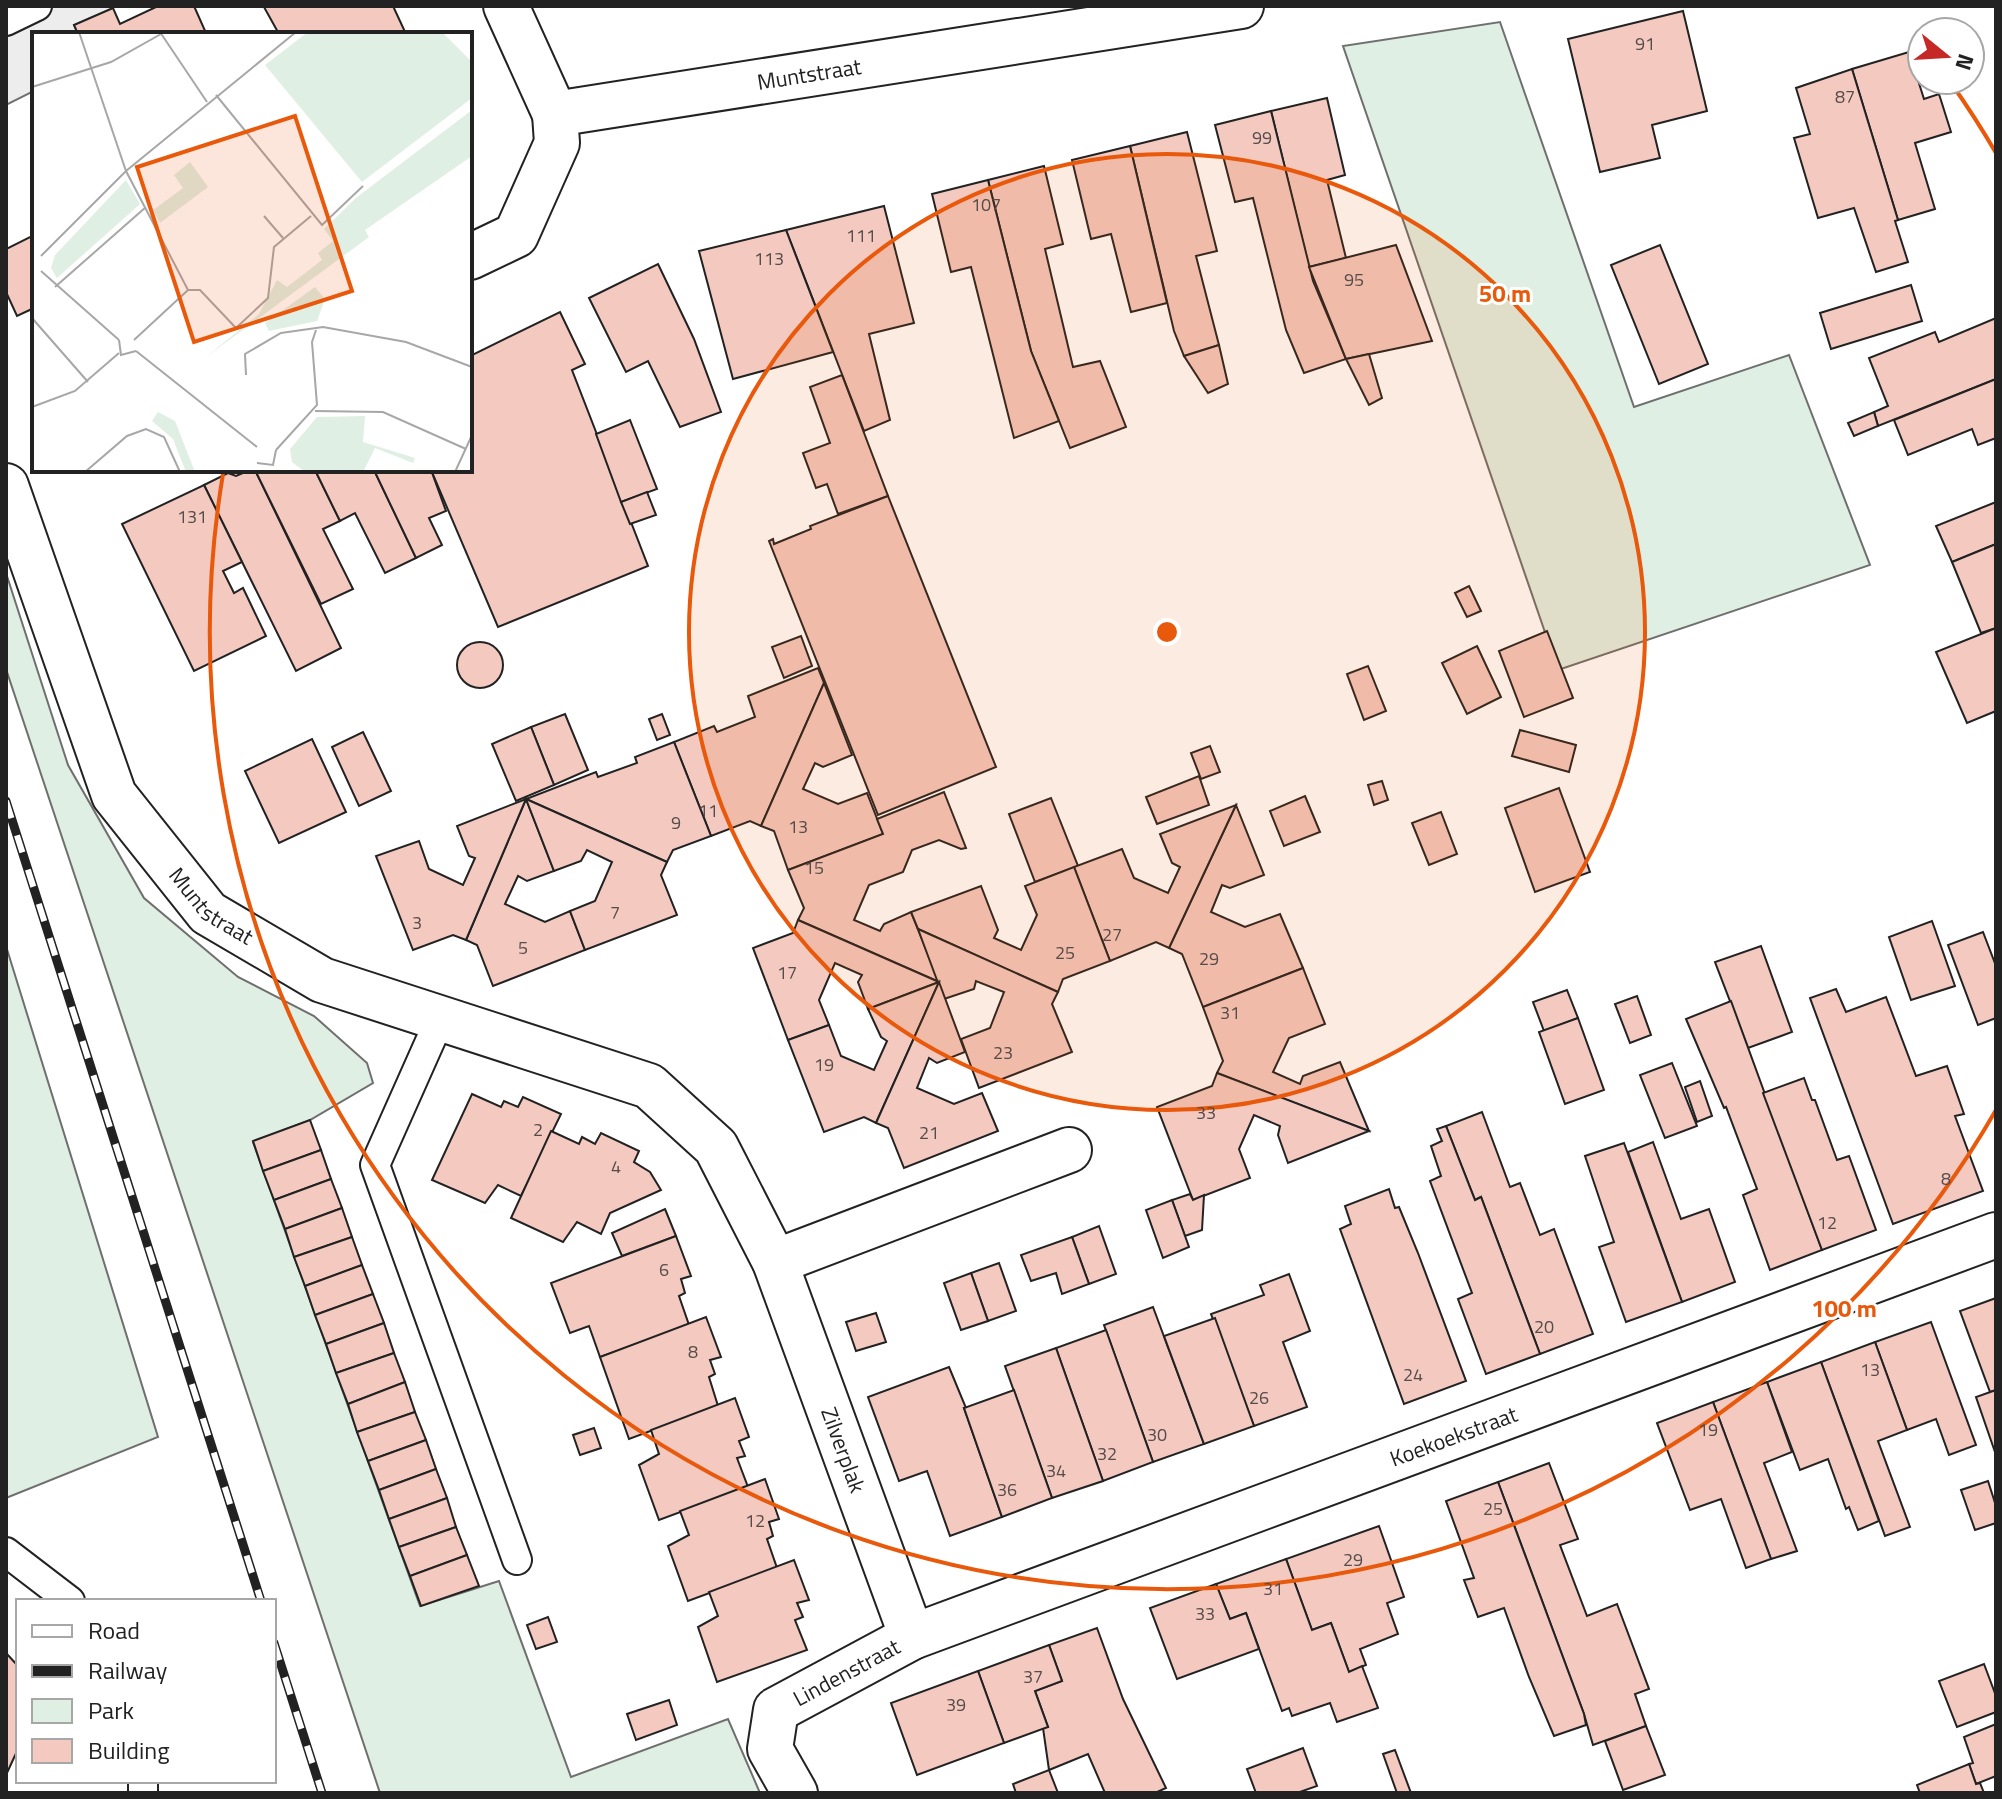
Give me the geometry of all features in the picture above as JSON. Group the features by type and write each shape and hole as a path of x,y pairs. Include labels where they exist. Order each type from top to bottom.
{"street":[{"path":"472,256 516,235 557,143 555,114 506,6"},
{"name":"Muntstraat","path":"555,114 1241,6"},
{"path":"6,479 32,467"},
{"name":"Muntstraat","path":"6,486 114,795 208,913 322,980 649,1086"},
{"name":"Zilverplak","path":"649,1086 716,1147 775,1262 912,1637"},
{"path":"775,1262 1069,1150"},
{"name":"Koekoekstraat","path":"912,1637 1996,1235"},
{"name":"Lindenstraat","path":"795,1793 770,1749 776,1710 912,1637"}],"lane":[{"path":"6,21 37,6"},
{"path":"440,1019 375,1165 517,1560"},
{"path":"6,1552 67,1599"}],"green space":[{"path":"1500,22 1634,407 1789,355 1870,565 1558,670 1343,46"},
{"path":"6,573 68,765 144,898 238,977 314,1016 367,1063 373,1083 310,1120 253,1142 420,1606 499,1581 571,1777 728,1719 760,1793 380,1793 6,669"},
{"path":"6,946 158,1437 6,1498"}],"shaded area":[{"path":"6,6 112,6 74,25 77,32 32,32 32,92 6,105"}],"building":[{"path":"158,6 194,6 206,32 77,32 74,25 113,8 120,24"},
{"path":"393,6 405,32 278,32 264,7"},
{"path":"1683,11 1707,111 1652,125 1660,158 1600,172 1568,39"},
{"path":"1906,53 1906,96 1923,96 1924,99 1940,96 1951,132 1915,143 1935,209 1898,220 1852,69"},
{"path":"1852,69 1908,262 1876,272 1854,208 1818,218 1794,138 1810,134 1796,88"},
{"path":"1327,98 1345,175 1327,180 1346,258 1309,267 1271,111"},
{"path":"1271,111 1313,281 1346,359 1304,373 1286,330 1253,198 1235,202 1215,125"},
{"path":"1187,132 1217,251 1196,256 1219,345 1184,356 1174,331 1130,146"},
{"path":"1130,146 1167,303 1131,312 1111,234 1091,239 1072,160"},
{"path":"1044,166 1063,244 1045,249 1073,367 1100,361 1126,427 1070,448 1031,351 988,180"},
{"path":"988,180 1031,351 1059,421 1014,438 971,267 951,272 932,194"},
{"path":"884,206 914,323 869,334 890,420 864,431 786,230"},
{"path":"786,230 833,352 733,379 699,251"},
{"path":"32,236 32,309 17,316 6,292 6,249"},
{"path":"1396,245 1432,341 1346,359 1309,267"},
{"path":"1660,245 1708,364 1659,384 1611,265"},
{"path":"658,264 694,339 721,412 680,427 648,361 626,372 589,298"},
{"path":"1911,285 1922,321 1831,349 1820,313"},
{"path":"560,312 585,364 572,370 648,566 498,627 432,472 472,472 472,355"},
{"path":"1996,318 1996,379 1878,426 1874,412 1888,406 1869,358 1935,332 1939,342"},
{"path":"1219,345 1228,384 1208,393 1184,356"},
{"path":"1369,354 1382,398 1369,405 1346,359"},
{"path":"842,375 888,496 838,514 827,484 816,488 803,453 830,443 810,387"},
{"path":"1996,379 1996,438 1978,445 1972,429 1908,455 1894,420"},
{"path":"1874,412 1878,426 1854,436 1848,423"},
{"path":"630,420 657,489 621,502 596,434"},
{"path":"256,472 341,648 296,671 204,485 228,473 236,476"},
{"path":"256,472 316,472 340,521 323,529 353,589 321,604"},
{"path":"316,472 375,472 416,558 385,573 355,513 340,521"},
{"path":"375,472 432,472 446,511 429,518 442,545 416,558"},
{"path":"204,485 242,562 223,571 234,593 243,588 266,636 194,671 122,524"},
{"path":"647,492 656,515 630,524 621,502"},
{"path":"888,496 996,767 878,815 769,541 773,539 774,544 811,529 810,526"},
{"path":"1996,502 1996,544 1952,562 1936,526"},
{"path":"1996,544 1996,628 1981,633 1952,562"},
{"path":"1469,586 1481,611 1467,617 1455,593"},
{"path":"1996,628 1996,711 1967,723 1936,652"},
{"path":"1547,631 1573,698 1524,717 1499,651"},
{"path":"801,636 812,666 784,678 772,647"},
{"path":"480,642 496,649 503,665 496,681 480,688 464,681 457,665 464,649"},
{"path":"1477,646 1501,697 1467,714 1442,663"},
{"path":"1368,666 1386,711 1364,720 1347,674"},
{"path":"818,668 824,683 761,826 750,821 711,836 674,742 714,726 717,732 755,717 748,696"},
{"path":"824,683 852,755 823,767 815,763 803,789 838,804 867,793 883,834 788,870 774,831 761,826"},
{"path":"565,714 588,770 554,785 531,727"},
{"path":"662,714 670,735 657,740 649,719"},
{"path":"531,727 554,785 516,801 492,744"},
{"path":"1520,730 1576,745 1569,772 1512,756"},
{"path":"363,732 391,791 359,806 332,747"},
{"path":"312,739 346,812 279,843 245,771"},
{"path":"674,742 711,836 673,850 667,862 526,799 596,772 598,777 637,763 635,757"},
{"path":"1210,746 1220,772 1201,779 1191,753"},
{"path":"1199,776 1209,805 1157,824 1146,797"},
{"path":"1382,781 1388,800 1374,805 1368,785"},
{"path":"1559,788 1590,872 1535,892 1505,808"},
{"path":"944,792 966,848 939,840 912,850 903,872 869,885 854,920 880,931 884,924 911,912 939,982 798,920 804,908 788,870 883,834 877,819"},
{"path":"1305,796 1320,832 1284,846 1270,811"},
{"path":"1051,798 1078,866 1035,882 1009,814"},
{"path":"526,799 554,871 527,881 518,876 505,904 545,922 570,911 585,950 493,986 477,945 466,940"},
{"path":"526,799 466,940 453,935 413,950 376,856 419,841 429,869 463,885 475,858 469,856 457,826"},
{"path":"526,799 667,862 661,875 677,915 585,950 570,911 595,901 612,862 587,850 581,861 554,871"},
{"path":"1236,805 1264,875 1230,888 1222,885 1211,912 1245,927 1280,914 1303,968 1203,1007 1182,954 1169,948"},
{"path":"1236,805 1169,948 1156,942 1110,961 1074,867 1122,849 1134,878 1168,893 1180,867 1172,863 1160,834"},
{"path":"1441,812 1457,854 1429,865 1412,823"},
{"path":"1074,867 1110,961 1063,979 1058,992 918,929 911,912 981,886 998,930 994,938 1021,950 1037,915 1025,886"},
{"path":"798,920 939,982 868,1009 858,982 862,975 835,963 819,1000 829,1025 788,1040 753,948 793,933"},
{"path":"1932,921 1955,986 1911,1000 1889,937"},
{"path":"918,929 1058,992 1052,1004 1072,1052 979,1088 961,1039 990,1028 1004,992 976,981 974,989 944,999"},
{"path":"1983,932 1996,966 1996,1018 1978,1025 1948,945"},
{"path":"1761,946 1792,1032 1748,1048 1715,962"},
{"path":"1303,968 1325,1024 1289,1038 1273,1072 1300,1084 1303,1076 1340,1062 1369,1131 1217,1073 1223,1061 1203,1007"},
{"path":"939,982 876,1123 864,1117 824,1132 788,1040 829,1025 841,1056 874,1070 887,1041 881,1037 868,1009"},
{"path":"939,982 965,1052 937,1063 929,1058 917,1088 954,1104 982,1093 998,1131 904,1168 888,1128 876,1123"},
{"path":"1836,989 1846,1012 1886,997 1916,1076 1947,1066 1964,1114 1955,1116 1983,1191 1893,1224 1810,998"},
{"path":"1567,990 1578,1018 1544,1031 1533,1002"},
{"path":"1637,996 1651,1035 1630,1043 1615,1004"},
{"path":"1731,1001 1822,1250 1770,1270 1743,1195 1757,1189 1726,1107 1686,1019"},
{"path":"1578,1018 1604,1090 1565,1104 1539,1032"},
{"path":"1672,1063 1697,1126 1665,1138 1640,1075"},
{"path":"1217,1073 1369,1131 1288,1163 1278,1135 1280,1126 1254,1115 1239,1149 1250,1178 1193,1200 1157,1107 1212,1086"},
{"path":"1804,1078 1837,1160 1849,1156 1876,1230 1822,1250 1763,1093"},
{"path":"1700,1081 1712,1116 1697,1122 1685,1087"},
{"path":"472,1094 501,1107 504,1101 518,1107 523,1097 561,1114 521,1196 498,1185 485,1203 432,1180"},
{"path":"1482,1112 1510,1187 1520,1183 1540,1235 1554,1229 1593,1334 1540,1354 1481,1197 1475,1200 1446,1126"},
{"path":"310,1120 321,1150 263,1171 253,1141"},
{"path":"1446,1126 1475,1200 1481,1197 1540,1354 1486,1374 1458,1299 1472,1293 1430,1181 1441,1176 1431,1146 1442,1141 1437,1129"},
{"path":"551,1131 579,1144 582,1137 595,1144 601,1133 639,1151 634,1162 650,1172 661,1190 610,1213 601,1234 577,1222 563,1242 511,1218"},
{"path":"1653,1142 1681,1219 1709,1209 1735,1282 1682,1302 1628,1152"},
{"path":"1624,1143 1682,1302 1626,1322 1599,1247 1614,1242 1585,1156"},
{"path":"321,1150 331,1179 274,1200 263,1171"},
{"path":"331,1179 342,1208 285,1229 274,1200"},
{"path":"1389,1189 1418,1253 1466,1381 1404,1404 1340,1229 1351,1224 1345,1206"},
{"path":"1190,1194 1193,1200 1204,1195 1202,1230 1185,1236 1172,1200"},
{"path":"1172,1200 1189,1247 1163,1258 1146,1210"},
{"path":"342,1208 352,1237 294,1257 285,1229"},
{"path":"665,1209 676,1236 622,1256 612,1233"},
{"path":"1099,1226 1116,1274 1089,1284 1072,1237"},
{"path":"676,1236 691,1276 681,1279 685,1293 679,1296 689,1325 600,1357 589,1326 570,1333 551,1283"},
{"path":"352,1237 362,1265 305,1286 294,1257"},
{"path":"1072,1237 1089,1284 1062,1294 1056,1273 1031,1281 1021,1255"},
{"path":"999,1263 1016,1311 988,1321 971,1273"},
{"path":"362,1265 373,1294 315,1315 305,1286"},
{"path":"971,1273 988,1321 961,1330 944,1283"},
{"path":"1289,1274 1310,1331 1283,1342 1307,1407 1254,1426 1211,1314 1264,1295 1260,1285"},
{"path":"373,1294 384,1323 326,1344 315,1315"},
{"path":"1996,1298 1996,1390 1990,1392 1960,1311"},
{"path":"1153,1307 1204,1444 1153,1462 1104,1325"},
{"path":"876,1313 886,1342 856,1351 846,1322"},
{"path":"706,1317 721,1357 710,1360 715,1374 709,1377 718,1406 629,1439 600,1357"},
{"path":"1215,1318 1254,1426 1204,1444 1164,1336"},
{"path":"1931,1322 1976,1445 1949,1455 1936,1419 1907,1430 1875,1342"},
{"path":"384,1323 394,1353 336,1373 326,1344"},
{"path":"1106,1330 1153,1462 1103,1481 1056,1348"},
{"path":"1875,1342 1907,1430 1878,1441 1910,1527 1885,1536 1821,1362"},
{"path":"1056,1348 1103,1481 1052,1498 1005,1366"},
{"path":"394,1353 405,1382 348,1404 336,1373"},
{"path":"1821,1362 1879,1521 1858,1530 1849,1507 1846,1509 1828,1459 1800,1470 1767,1382"},
{"path":"949,1367 1002,1517 950,1536 927,1471 899,1481 868,1397"},
{"path":"405,1382 415,1412 357,1432 348,1404"},
{"path":"1767,1382 1792,1452 1764,1463 1797,1551 1771,1559 1713,1402"},
{"path":"1014,1390 1052,1498 1002,1517 964,1408"},
{"path":"1996,1390 1996,1455 1976,1397"},
{"path":"735,1398 749,1437 739,1441 745,1456 737,1458 748,1487 659,1520 639,1465 659,1454 651,1430"},
{"path":"1713,1402 1771,1559 1746,1568 1721,1499 1690,1510 1657,1423"},
{"path":"415,1412 426,1440 368,1461 357,1432"},
{"path":"594,1428 601,1448 580,1455 573,1435"},
{"path":"426,1440 436,1469 379,1490 368,1461"},
{"path":"1549,1463 1578,1539 1560,1545 1587,1616 1617,1604 1649,1689 1635,1694 1646,1726 1593,1745 1498,1482"},
{"path":"436,1469 447,1498 389,1519 379,1490"},
{"path":"765,1479 779,1519 769,1522 773,1536 767,1539 777,1568 688,1601 668,1546 689,1535 680,1511"},
{"path":"1988,1481 1996,1506 1996,1523 1975,1530 1961,1490"},
{"path":"1498,1482 1584,1714 1586,1725 1554,1736 1504,1608 1478,1617 1464,1580 1474,1578 1446,1501"},
{"path":"447,1498 456,1527 399,1547 389,1519"},
{"path":"1379,1526 1404,1597 1387,1603 1398,1634 1360,1649 1366,1665 1349,1672 1331,1623 1312,1630 1286,1559"},
{"path":"456,1527 467,1555 410,1576 399,1547"},
{"path":"467,1555 479,1586 421,1606 410,1576"},
{"path":"1286,1559 1312,1630 1331,1623 1349,1672 1362,1666 1378,1708 1337,1722 1330,1703 1292,1716 1289,1708 1282,1711 1246,1613 1230,1619 1216,1584"},
{"path":"794,1560 809,1600 797,1603 803,1617 795,1620 807,1650 717,1682 698,1627 718,1616 709,1592"},
{"path":"1216,1584 1230,1619 1246,1613 1259,1649 1177,1679 1150,1608"},
{"path":"548,1617 557,1642 536,1649 527,1625"},
{"path":"1097,1628 1123,1699 1166,1788 1155,1793 1105,1793 1088,1754 1049,1770 1043,1728 1048,1727 1035,1691 1062,1681 1049,1645"},
{"path":"1049,1645 1062,1681 1035,1691 1048,1727 1004,1743 978,1671"},
{"path":"6,1653 16,1664 16,1753 6,1775"},
{"path":"1984,1664 1996,1696 1996,1712 1957,1727 1939,1681"},
{"path":"978,1671 1004,1743 917,1775 891,1703"},
{"path":"669,1700 677,1725 636,1740 627,1714"},
{"path":"1996,1724 1996,1776 1976,1784 1964,1737"},
{"path":"1646,1726 1665,1775 1623,1790 1605,1741"},
{"path":"1303,1748 1317,1786 1297,1793 1256,1793 1247,1769"},
{"path":"1395,1750 1411,1793 1397,1793 1383,1754"},
{"path":"1969,1764 1976,1784 1980,1783 1984,1793 1920,1793 1917,1785"},
{"path":"1049,1770 1058,1793 1016,1793 1013,1784"}],"railway":[{"path":"6,801 260,1599"},
{"path":"276,1649 322,1793"}]}
